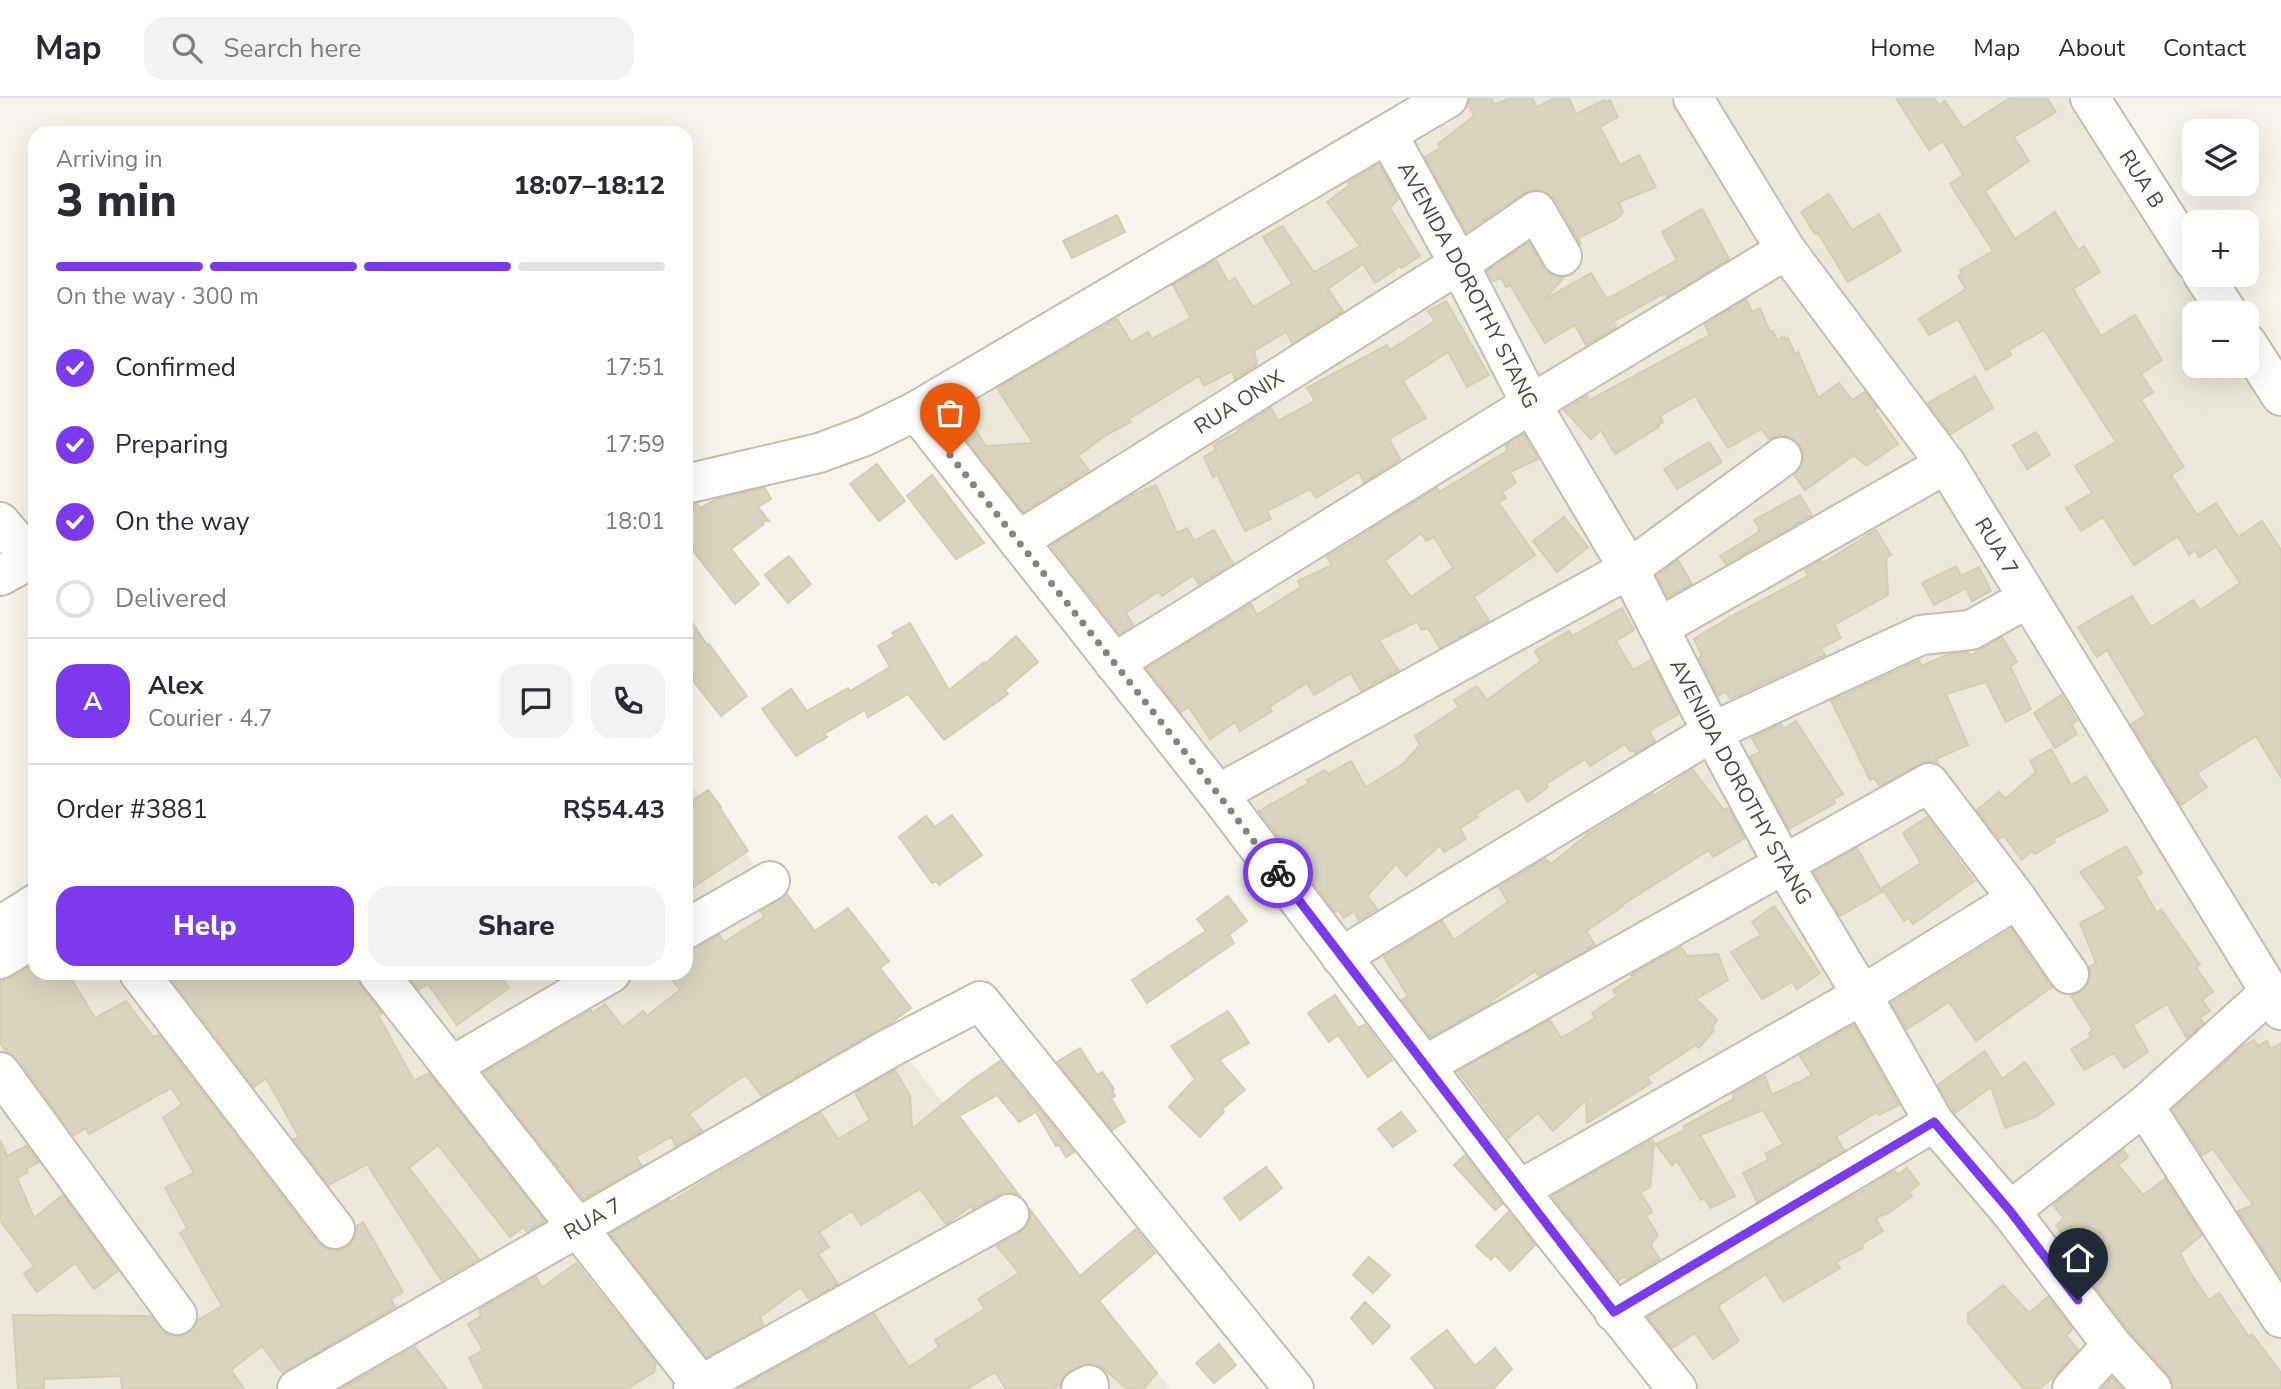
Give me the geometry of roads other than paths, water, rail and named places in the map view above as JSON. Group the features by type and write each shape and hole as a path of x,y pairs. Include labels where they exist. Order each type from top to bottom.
{"street":[{"path":"693,482 819,453 865,436 916,411 1448,98"},
{"name":"RUA 7","path":"1693,98 1786,250 1946,464 2275,1001"},
{"name":"RUA B","path":"2090,98 2182,242"},
{"name":"AVENIDA DOROTHY STANG","path":"1388,135 1459,264 1531,404 1629,569 1784,865 1934,1122 2010,1211 2112,1345 2152,1389"},
{"name":"RUA ONIX","path":"1018,541 1459,264 1536,211 1562,257"},
{"path":"1114,663 1531,404 1786,250"},
{"path":"2259,362 2281,396"},
{"path":"916,411 1218,794 1519,1190 1677,1389"},
{"path":"1218,794 1629,569 1782,457"},
{"path":"1660,627 1946,464"},
{"path":"0,522 22,566"},
{"path":"1341,957 1712,732 1921,635 1970,630 2028,598"},
{"path":"1424,1065 1929,783 2069,974"},
{"path":"693,925 770,881"},
{"path":"1519,1190 1862,995 2017,900"},
{"path":"0,926 28,908"},
{"path":"0,959 28,942"},
{"path":"144,980 335,1229"},
{"path":"384,980 699,1388 1009,1214"},
{"path":"452,1066 599,980"},
{"name":"RUA 7","path":"297,1389 888,1049 980,1001 1294,1389"},
{"path":"2010,1211 2275,1001"},
{"path":"0,1072 177,1315"},
{"path":"2144,1106 2281,1318"},
{"path":"1614,1312 1934,1122"},
{"path":"2072,1389 2112,1345"}]}
